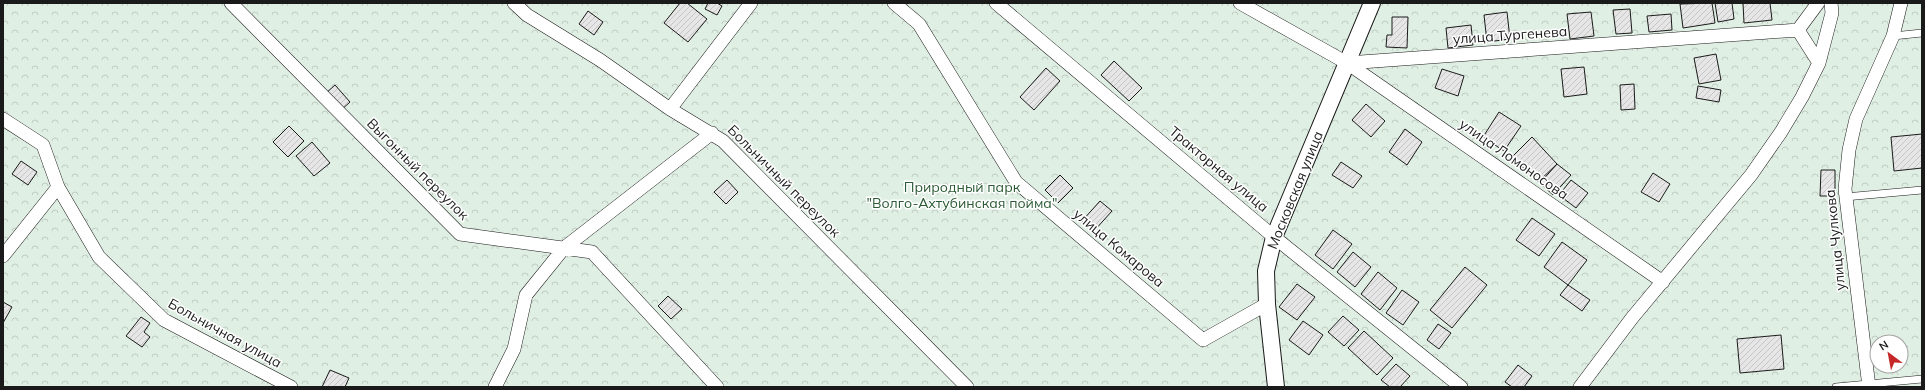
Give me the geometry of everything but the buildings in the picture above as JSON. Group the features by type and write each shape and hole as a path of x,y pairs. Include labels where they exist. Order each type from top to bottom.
{"street":[{"name":"Выгонный переулок","path":"231,3 460,234 592,252 717,387"},
{"name":"Больничный переулок","path":"514,3 527,15 600,60 670,109 723,141 967,387"},
{"path":"670,109 751,3"},
{"name":"улица Комарова","path":"894,3 919,24 1016,182 1203,340 1267,304"},
{"name":"Тракторная улица","path":"996,3 1274,237 1461,387"},
{"path":"1240,3 1347,63"},
{"path":"1261,3 1261,16"},
{"name":"Московская улица","path":"1276,387 1267,304 1266,271 1274,237 1372,3"},
{"path":"1818,3 1798,30 1819,63"},
{"path":"1580,387 1632,318 1751,175 1781,132 1802,98 1819,63 1832,13 1830,3"},
{"name":"улица Чулкова","path":"1869,386 1844,189 1848,150 1856,119 1893,36 1901,3"},
{"name":"улица Тургенева","path":"1347,63 1798,30"},
{"name":"улица Ломоносова","path":"1347,63 1663,282"},
{"name":"Больничная улица","path":"3,119 43,145 58,187 99,257 164,320 291,387"},
{"path":"495,387 514,349 526,295 564,248 712,133"},
{"path":"3,256 58,187"}],"lane":[{"path":"1893,36 1922,34"},
{"path":"1845,197 1922,190"},
{"path":"1836,387 1869,386 1922,379"}],"green space":[{"name":"Природный парк \"Волго-Ахтубинская пойма\"","path":"3,3 1922,3 1922,387 3,387"}]}
